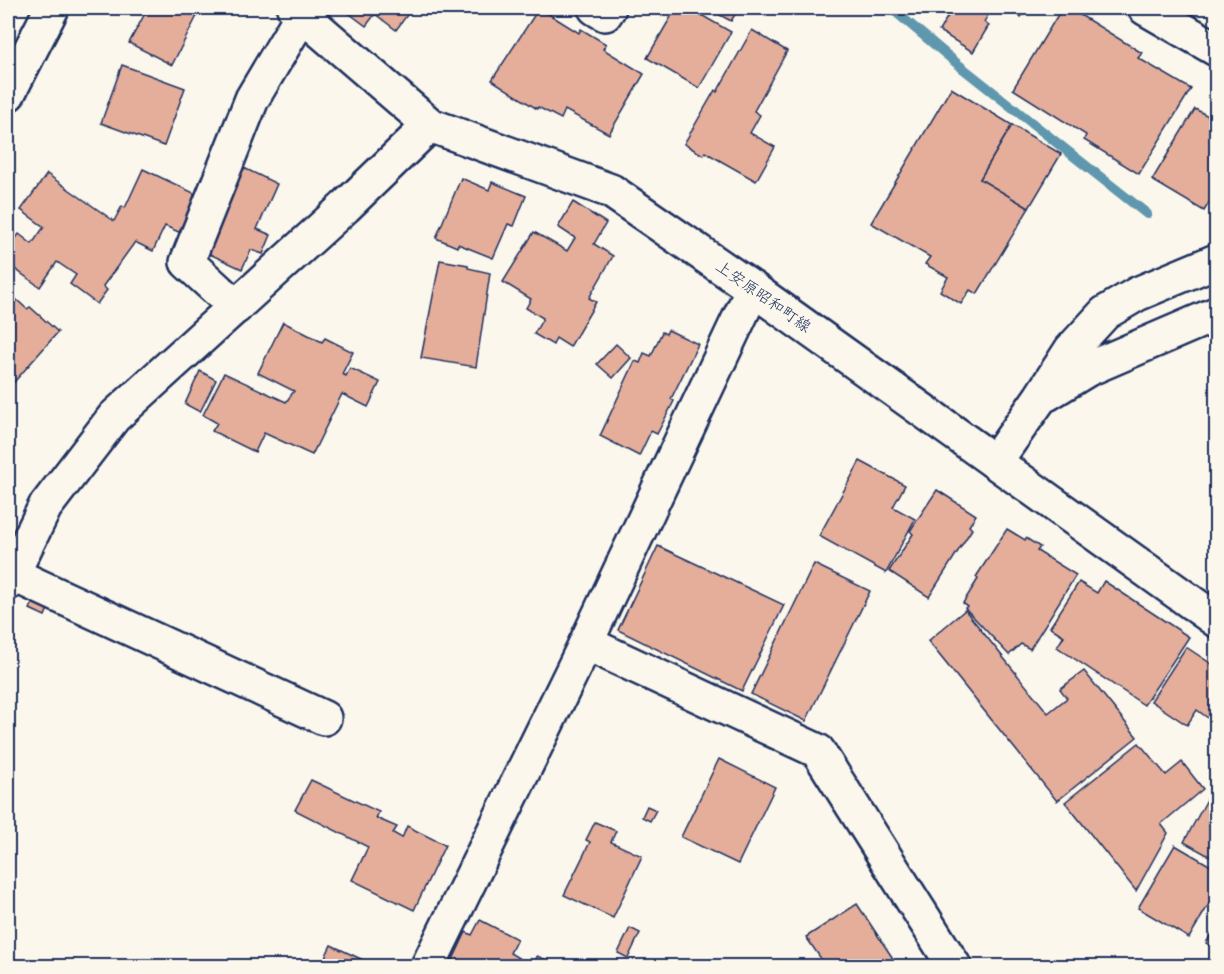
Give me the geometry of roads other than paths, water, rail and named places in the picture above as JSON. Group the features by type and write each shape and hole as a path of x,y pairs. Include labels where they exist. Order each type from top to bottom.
{"street":[{"path":"8,94 51,8"},
{"path":"595,8 605,14 609,8"},
{"path":"1145,8 1216,49"},
{"path":"236,307 187,262 252,99 301,10"},
{"name":"上安原昭和町線","path":"301,10 430,125 611,191 753,289 1216,620"},
{"path":"324,718 10,579 45,507 114,417 345,207 430,125"},
{"path":"995,462 1071,350 1105,313 1137,294 1216,261"},
{"path":"428,966 586,643 753,289"},
{"path":"1040,398 1088,369 1216,314"},
{"path":"586,643 818,751 954,966"}],"waterway":[{"path":"891,8 960,66 1147,214"}]}
